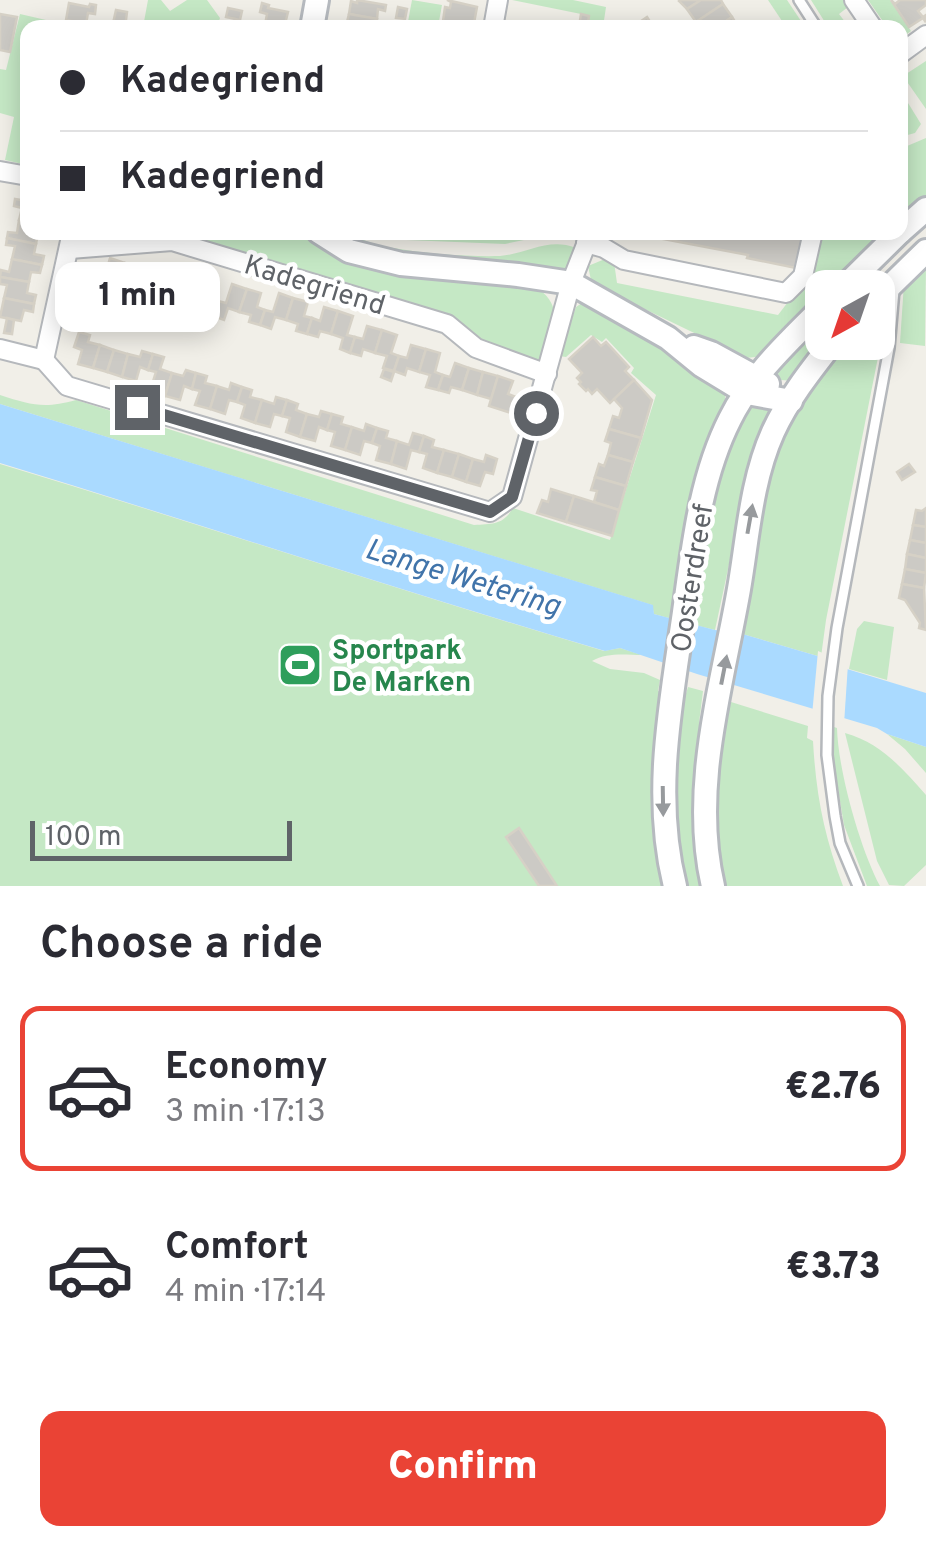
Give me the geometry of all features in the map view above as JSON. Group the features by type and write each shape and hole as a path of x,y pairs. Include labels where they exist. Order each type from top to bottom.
{"main road":[{"path":"908,232 926,209"},
{"name":"Kadegriend","path":"332,240 349,250 386,261 571,282 668,338 711,354 752,385 791,401"},
{"path":"866,270 896,247 926,251"},
{"name":"Oosterdreef","path":"675,886 663,814 663,780 684,606 708,477 731,415 805,324"},
{"name":"Oosterdreef","path":"714,886 704,815 713,726 752,504 774,430 819,360"}],"street":[{"path":"0,349 44,360 67,386 490,512 512,497 571,282 587,240"},
{"path":"591,240 624,260 786,293 802,276 811,240"},
{"path":"44,360 71,241"},
{"name":"Kadegriend","path":"71,241 172,241 447,324 476,348 547,374"}],"lane":[{"path":"858,886 840,842 826,755 828,696 890,348 896,247"}],"green space":[{"path":"148,0 161,0 170,11 187,0 207,0 220,18 219,20 144,20"},
{"path":"412,0 442,5 439,20 408,20"},
{"path":"512,0 573,0 606,7 604,20 580,20 581,14"},
{"path":"768,0 787,0 800,20 781,20"},
{"path":"811,0 848,0 848,7 839,14 844,20 824,20"},
{"path":"868,0 890,0 904,20 882,20"},
{"path":"20,14 46,20 20,20 20,163 5,160 14,117 0,113 0,69 6,70"},
{"path":"926,61 926,109 908,83 908,73"},
{"path":"908,103 921,124 915,133 908,135"},
{"path":"926,138 926,197 908,213 908,146"},
{"path":"203,240 317,240 360,265 393,274 539,289 548,297 555,314 540,361 481,341 440,313"},
{"path":"351,240 457,255 510,255 556,244 576,248 571,263 559,272 395,255"},
{"path":"406,240 524,240 505,244"},
{"path":"812,240 881,240 848,270 805,270 805,314 765,356 746,358 601,288 591,280 588,266 605,259 614,262 617,283 778,315 788,302 786,282 795,278"},
{"path":"926,262 925,346 900,343 904,283"},
{"path":"585,301 721,381 726,400 676,620 654,614 652,605 0,404 0,395 38,405 76,400 474,525 501,521 513,508 610,540 656,395 631,373 634,368 606,338 602,342 591,335 566,357 559,356 576,307"},
{"path":"805,337 805,360 810,360 795,381 781,380 779,367"},
{"path":"830,360 877,360 821,657 739,633 770,466 787,417 811,380"},
{"path":"753,400 768,404 771,410 749,471 715,630 695,625 698,605 693,603 720,474"},
{"name":"Sportpark De Marken","path":"0,464 604,651 620,648 642,655 610,655 592,661 660,680 666,886 0,886"},
{"path":"864,621 894,627 887,680 849,669 857,629"},
{"path":"688,687 703,691 699,723 705,886 686,886 674,813 675,759"},
{"path":"731,702 808,726 822,815 843,886 718,886 708,814"},
{"path":"831,726 837,728 851,809 880,886 867,886 844,825"},
{"path":"845,733 880,750 926,795 926,865 904,886 889,885 877,861"},
{"path":"887,734 926,747 926,773 905,749"}],"water":[{"name":"Lange Wetering","path":"0,404 653,605 654,614 739,633 926,693 926,747 620,648 605,651 0,463"}],"pier":[{"path":"818,651 848,664 844,724 812,715"}],"building":[{"path":"447,0 477,7 475,20 443,20 445,7 450,8 451,2"},
{"path":"680,0 701,0 687,9 679,1"},
{"path":"701,0 721,0 723,4 699,20 687,9"},
{"path":"891,0 895,4 900,0 926,0 918,11 923,17 926,15 925,21 923,18 909,27 908,20"},
{"path":"351,1 386,5 385,11 378,9 377,19 349,14"},
{"path":"69,3 96,5 95,14 88,13 87,20 66,20"},
{"path":"262,3 288,12 286,20 266,20 267,14 260,12"},
{"path":"723,4 732,17 728,20 699,20"},
{"path":"398,7 407,9 405,19 396,18"},
{"path":"228,8 242,11 240,20 226,17"},
{"path":"116,10 127,12 126,20 114,20"},
{"path":"0,14 17,17 10,52 0,50"},
{"path":"349,14 377,19 377,20 348,20"},
{"path":"19,220 20,240 37,240 36,244 7,238 8,232 17,233"},
{"path":"7,238 36,244 34,254 44,256 42,265 12,259 15,246 6,245"},
{"path":"669,240 806,240 801,269 747,258 748,255"},
{"path":"110,258 125,263 118,286 106,282 104,289 93,286 98,270 106,272"},
{"path":"12,259 42,265 40,273 31,272 29,282 0,277 1,270 9,272"},
{"path":"125,263 139,267 132,290 118,286"},
{"path":"139,267 153,271 146,295 132,290"},
{"path":"153,271 168,276 164,290 172,292 167,308 156,305 158,298 146,295"},
{"path":"185,276 200,280 193,303 181,299 178,311 167,308 172,292 180,295"},
{"path":"0,277 29,282 27,293 36,295 34,304 4,298 7,285 0,284"},
{"path":"200,280 215,285 211,298 218,301 213,316 202,313 205,306 193,303"},
{"path":"232,284 247,289 239,312 228,308 224,320 213,316 218,301 226,303"},
{"path":"247,289 261,293 257,307 265,310 260,325 249,322 251,315 239,312"},
{"path":"279,293 293,298 286,320 275,317 271,329 260,325 265,310 273,312"},
{"path":"4,298 34,304 33,312 24,310 21,321 0,317"},
{"path":"293,298 308,302 304,316 312,318 307,334 296,331 298,324 286,320"},
{"path":"324,307 338,311 331,334 307,334 312,318 320,321"},
{"path":"338,311 353,316 347,335 355,337 350,353 340,349 343,338 331,334"},
{"path":"7,318 14,320 12,334 4,333"},
{"path":"367,326 382,330 375,353 363,349 361,356 350,353 355,337 363,339"},
{"path":"382,330 397,335 391,353 399,356 394,371 383,368 387,356 375,353"},
{"path":"79,332 90,335 88,342 100,345 93,368 78,364 82,350 74,347"},
{"path":"593,337 601,346 606,342 629,367 625,371 634,380 610,403 597,389 592,394 579,384 577,378 582,373 569,359"},
{"path":"100,345 114,350 107,372 93,368"},
{"path":"411,345 426,349 419,372 407,368 405,375 394,371 399,356 407,358"},
{"path":"426,349 440,353 435,372 443,375 438,390 426,387 430,375 419,372"},
{"path":"114,350 128,354 122,377 107,372"},
{"path":"142,351 153,354 148,370 140,367 136,381 122,377 128,354 140,357"},
{"path":"153,354 164,357 160,369 172,373 165,396 150,391 156,372 148,370"},
{"path":"455,363 469,368 462,390 438,390 443,375 450,377"},
{"path":"469,368 483,372 477,395 462,390"},
{"path":"384,369 394,372 391,381 381,377"},
{"path":"186,370 196,373 192,389 184,386 180,400 165,396 172,373 183,376"},
{"path":"483,372 498,376 491,399 477,395"},
{"path":"196,373 207,376 205,383 217,386 210,409 195,405 200,391 192,389"},
{"path":"498,376 513,381 508,394 516,397 511,413 489,406"},
{"path":"634,380 652,400 641,438 609,429 613,416 619,418 622,408 614,399"},
{"path":"231,383 242,387 237,402 229,400 225,414 210,409 217,386 229,390"},
{"path":"242,387 252,390 250,397 262,400 255,423 241,418 245,405 237,402"},
{"path":"276,397 287,400 282,416 274,414 270,427 255,423 262,400 274,404"},
{"path":"287,400 298,404 296,410 307,414 300,437 286,432 290,418 282,416"},
{"path":"321,411 332,414 327,430 319,427 315,441 300,437 307,414 319,417"},
{"path":"332,414 343,417 341,424 352,427 345,450 331,446 335,432 327,430"},
{"path":"366,424 377,428 372,443 364,441 360,455 345,450 352,427 364,431"},
{"path":"377,428 388,431 386,438 397,441 391,464 376,460 380,446 372,443"},
{"path":"609,429 641,438 633,462 608,455 611,443 605,441"},
{"path":"413,433 424,436 419,452 411,450 406,469 391,464 397,441 409,445"},
{"path":"424,436 434,440 432,447 444,450 437,473 423,468 427,454 419,452"},
{"path":"444,450 459,454 452,477 437,473"},
{"path":"459,454 473,459 466,482 452,477"},
{"path":"486,455 497,459 493,474 485,472 480,486 466,482 473,459 484,462"},
{"path":"608,455 633,462 626,486 595,477 599,464 604,466"},
{"path":"909,464 915,472 902,480 897,472"},
{"path":"595,477 626,486 619,510 594,502 597,491 591,490"},
{"path":"551,489 574,496 566,522 537,513 542,500 548,502"},
{"path":"574,496 619,510 612,536 566,522"},
{"path":"926,508 926,527 913,525 916,510"},
{"path":"913,525 926,527 926,543 910,540"},
{"path":"910,540 926,543 926,558 907,554"},
{"path":"907,554 926,558 926,573 905,569"},
{"path":"905,569 926,573 924,588 902,584"},
{"path":"902,584 924,588 926,630 919,628 920,623 905,600 899,598"},
{"path":"519,828 557,886 539,886 506,837"}],"place":[{"name":"Sportpark De Marken","path":"300,665"}],"route":[{"path":"137,407 490,512 512,497 536,413"}]}
